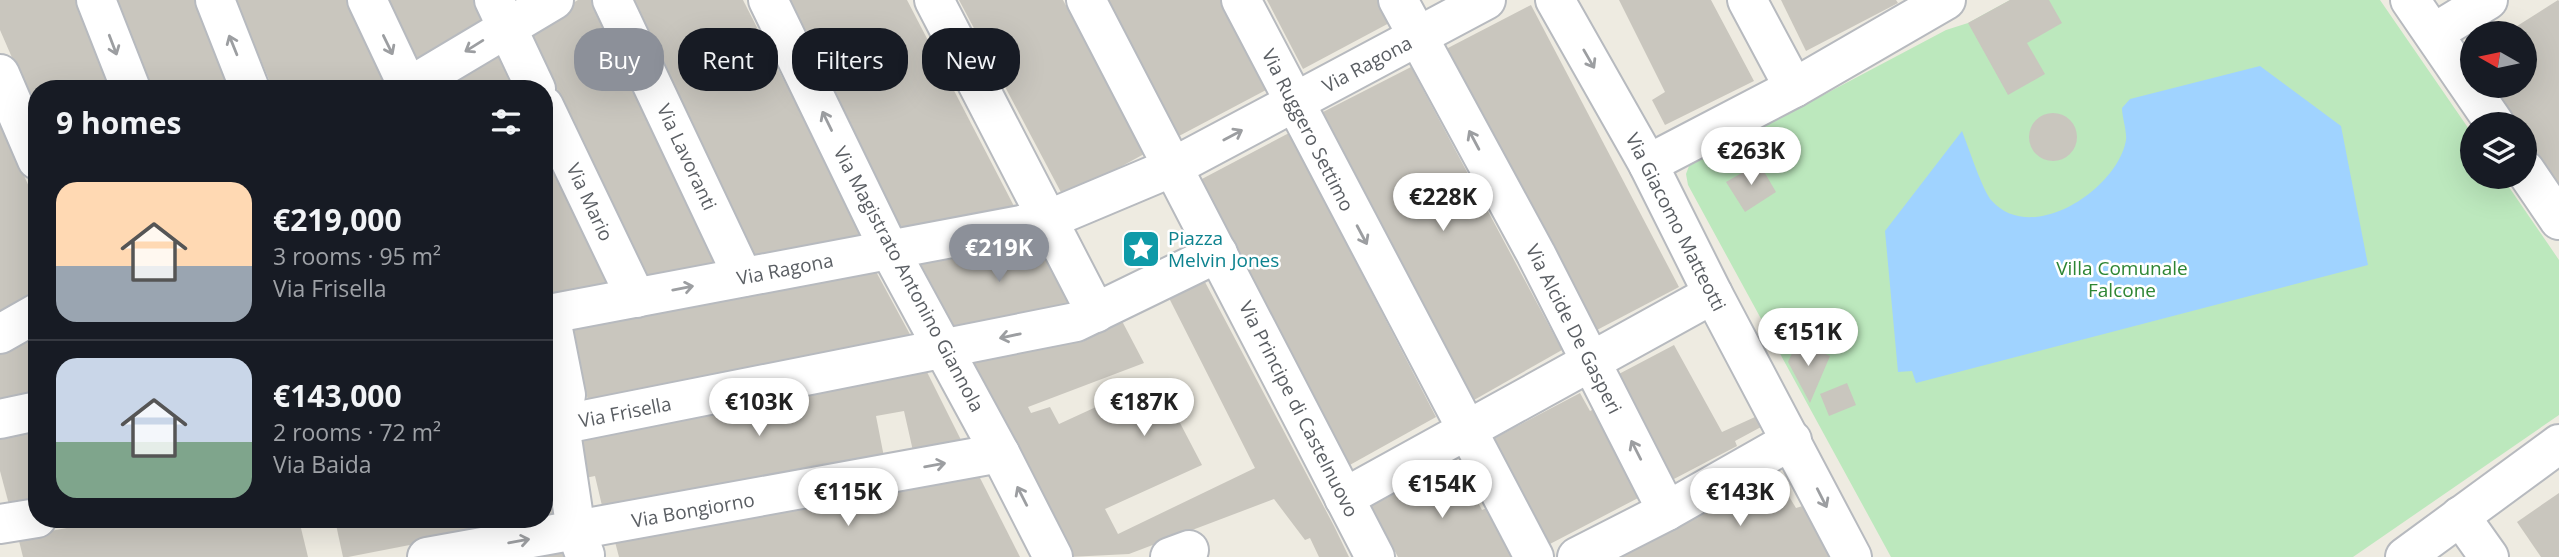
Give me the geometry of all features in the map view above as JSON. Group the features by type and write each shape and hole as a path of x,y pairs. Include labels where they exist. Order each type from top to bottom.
{"street":[{"path":"96,0 127,80"},
{"path":"215,0 246,80"},
{"path":"367,0 403,80"},
{"path":"417,80 500,13 554,0"},
{"name":"Via Lavoranti","path":"612,0 743,277"},
{"name":"Via Magistrato Antonino Giannola","path":"768,0 889,249 1053,557"},
{"path":"934,0 1036,221 1086,317"},
{"name":"Via Principe di Castelnuovo","path":"1086,0 1376,557"},
{"name":"Via Ruggero Settimo","path":"1241,0 1465,432 1534,557"},
{"name":"Via Alcide De Gasperi","path":"1398,0 1591,362 1667,511"},
{"name":"Via Ragona","path":"553,314 1036,221 1173,167 1486,0"},
{"name":"Via Giacomo Matteotti","path":"1555,0 1648,164 1713,294 1852,557"},
{"path":"1748,0 1794,88"},
{"path":"2410,0 2487,112"},
{"path":"2434,33 2488,0"},
{"path":"1648,164 1794,88 1936,3"},
{"path":"500,13 533,80"},
{"path":"0,74 28,139"},
{"name":"Via Mario","path":"553,125 635,298"},
{"path":"2537,188 2559,220"},
{"name":"Via Frisella","path":"553,426 943,350 1086,317 1218,253"},
{"path":"1344,498 1713,294"},
{"path":"0,334 28,318"},
{"path":"553,340 566,395 553,424"},
{"path":"0,419 28,413"},
{"path":"553,430 581,544"},
{"path":"1577,557 1667,511 1792,440"},
{"path":"2405,557 2559,444"},
{"name":"Via Bongiorno","path":"427,557 581,544 1000,453"},
{"path":"2459,516 2489,557"},
{"path":"0,524 28,519"}],"green space":[{"name":"Villa Comunale Falcone","path":"2010,0 2380,0 2460,116 2460,189 2510,189 2559,260 2559,415 2353,557 1891,557 1688,185 1686,174 1689,166 1946,30 1968,23"}],"water":[{"path":"2260,66 2341,126 2368,265 1916,383 1912,371 1898,372 1885,231 1962,131 1980,179 1992,201 2009,213 2029,217 2050,214 2091,192 2120,158 2126,140 2122,108 2130,99"}],"building":[{"path":"0,0 75,0 109,80 28,80 28,94 0,30"},
{"path":"108,0 197,0 230,80 143,80"},
{"path":"235,0 350,0 388,80 269,80"},
{"path":"389,0 477,0 487,21 418,63"},
{"path":"578,0 594,0 607,28 574,28 574,91 637,91 719,266 646,280 529,29"},
{"path":"632,0 743,0 757,28 678,28 678,91 778,91 778,69 864,238 755,259 664,67 664,28 645,28"},
{"path":"789,0 907,0 922,29 922,91 954,91 1016,210 902,231 834,91 908,91 908,28 803,28"},
{"path":"959,0 1063,0 1144,154 1064,198 1007,91 1020,91 1020,28 974,28"},
{"path":"1108,0 1220,0 1266,90 1179,136"},
{"path":"1267,0 1381,0 1393,21 1303,69"},
{"path":"1619,0 1711,0 1754,81 1665,125 1652,100 1665,92"},
{"path":"1781,0 1896,0 1898,3 1806,51"},
{"path":"2010,0 2049,0 2062,23 2027,43 2045,74 2008,95 1968,23"},
{"path":"2559,1 2559,185 2537,153 2537,112 2510,112 2500,98 2538,98 2538,21 2525,21"},
{"path":"1531,5 1679,287 1595,331 1446,49"},
{"path":"501,46 517,80 442,80"},
{"path":"1411,67 1562,350 1474,400 1323,112"},
{"path":"2053,113 2070,120 2077,137 2070,154 2053,161 2036,154 2029,137 2036,120"},
{"path":"0,121 28,185 28,302 0,319"},
{"path":"1289,133 1436,417 1348,466 1200,180"},
{"path":"553,157 615,286 553,297"},
{"path":"1759,163 1776,192 1745,212 1726,182"},
{"path":"1039,233 1076,308 957,332 920,263"},
{"path":"873,266 913,340 588,401 571,324"},
{"path":"1205,282 1349,557 1319,557 1310,538 1305,540 1274,499 1129,554 1069,557 971,358 1078,335 1082,342 1122,321 1144,363 1028,407 1031,413 1050,407 1059,424 1157,379 1202,465 1105,509 1118,534 1255,468 1169,298"},
{"path":"28,331 28,398 0,403 0,348"},
{"path":"1797,342 1830,356 1810,403 1788,362"},
{"path":"1674,345 1722,432 1755,417 1761,427 1735,441 1737,446 1672,480 1617,375"},
{"path":"924,366 962,442 913,451 904,411 876,416 884,457 603,510 595,476 580,479 572,434"},
{"path":"1847,383 1856,405 1829,416 1820,394"},
{"path":"1580,393 1590,411 1594,409 1640,497 1548,545 1493,439"},
{"path":"28,427 28,509 11,512 0,471 0,432"},
{"path":"1456,461 1482,510 1492,506 1517,557 1398,557 1371,506"},
{"path":"1773,470 1796,508 1806,505 1834,557 1610,557"},
{"path":"977,472 1020,557 619,557 614,538"},
{"path":"553,492 557,518 553,519"},
{"path":"2559,493 2559,557 2541,557 2517,522"},
{"path":"67,528 301,528 308,557 23,557 18,537"},
{"path":"337,528 498,528 348,557 343,557"},
{"path":"573,544 576,557 507,557"}],"place":[{"name":"Piazza Melvin Jones","path":"1141,249"}]}
